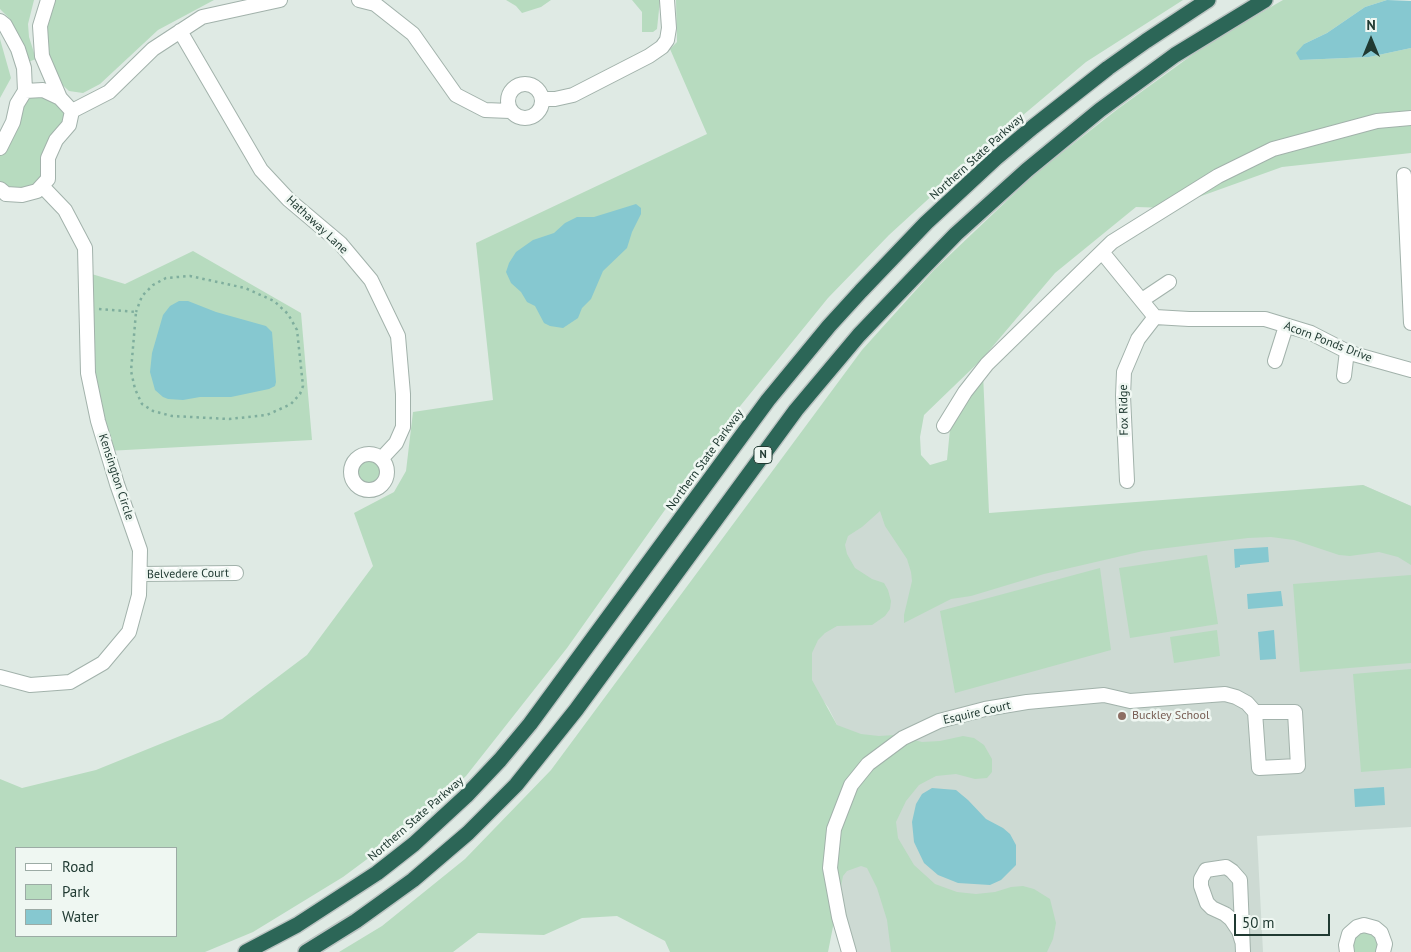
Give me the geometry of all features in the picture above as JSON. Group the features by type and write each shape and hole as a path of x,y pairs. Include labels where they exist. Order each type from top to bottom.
{"highway":[{"name":"Northern State Parkway","path":"246,952 297,925 377,873 414,844 466,796 500,760 540,711 768,400 829,326 861,291 933,217 996,158 1108,68 1208,0"},
{"name":"N","path":"306,952 356,921 413,880 468,833 516,785 571,717 796,410 859,335 922,268 1027,170 1092,116 1175,55 1265,0"}],"street":[{"path":"48,0 40,26 42,56 60,98 72,111"},
{"path":"72,111 109,92 153,49 202,17 280,0"},
{"path":"359,0 376,4 413,34 456,95 485,110 510,111 519,117 530,118 539,111 542,99 537,88 526,83 511,90 508,94 510,111"},
{"path":"542,99 555,99 573,95 649,56 662,47 667,40 669,28 668,0"},
{"path":"0,21 5,25 18,49 24,68 25,91 17,104 13,122 0,148"},
{"name":"Hathaway Lane","path":"180,32 261,170 289,200 340,243 371,280 398,336 403,394 403,428 396,443 382,458"},
{"path":"25,91 44,90 60,98"},
{"path":"0,189 6,194 22,195 37,191 42,186 48,178 48,158 56,140 69,125 72,111"},
{"path":"944,426 965,392 987,364 1112,242 1218,176 1273,149 1377,121 1411,118"},
{"path":"1404,175 1411,323"},
{"name":"Kensington Circle","path":"0,677 30,685 70,682 103,663 129,632 139,594 140,550 98,422 88,373 85,248 65,210 42,186"},
{"path":"1102,252 1155,317"},
{"path":"1142,300 1169,282"},
{"name":"Acorn Ponds Drive","path":"1155,317 1265,319 1311,333 1347,351 1411,370"},
{"name":"Fox Ridge","path":"1126,482 1124,372 1138,339 1155,317"},
{"path":"1275,361 1286,326"},
{"path":"1344,376 1347,351"},
{"name":"Belvedere Court","path":"140,574 236,574"},
{"name":"Esquire Court","path":"849,952 839,917 830,868 834,829 851,785 868,764 903,738 939,721 985,709 1027,702 1104,694 1130,700 1225,694 1247,703 1255,712"},
{"path":"1255,712 1295,712 1298,766 1259,768 1255,712"},
{"path":"1226,867 1240,880 1243,946 1240,932 1231,918 1212,908 1207,903 1201,886 1201,879 1206,870 1226,867"},
{"path":"1347,952 1346,941 1349,934 1357,927 1364,925 1376,928 1381,933 1385,944 1383,952"}],"path":[{"path":"190,276 245,288 274,301 288,314 297,330 303,386 300,394 291,404 267,415 229,419 172,416 153,411 142,404 135,389 131,370 136,312 142,296 153,285 166,278 190,276"},
{"path":"86,308 136,312"}],"shaded area":[{"name":"Buckley School","path":"1363,485 1411,506 1411,827 1257,836 1263,952 844,952 834,914 837,725 828,707 804,677 826,525 869,491 916,541"}],"green space":[{"path":"0,0 34,0 28,24 29,37 36,59 28,62 19,36 10,19 0,9"},
{"path":"53,0 214,0 158,30 100,84 83,93 69,91 57,80 47,55 45,17"},
{"path":"506,0 551,0 541,7 522,13 516,6"},
{"path":"632,0 660,0 657,29 653,32 642,32 642,12"},
{"path":"676,0 1183,0 1086,62 984,148 889,235 828,298 728,421 567,648 466,776 401,834 343,877 253,932 205,952 0,952 0,779 22,788 96,770 222,719 307,655 373,566 354,513 394,492 406,471 413,412 493,400 476,243 707,134 670,49 677,42"},
{"path":"1283,0 1387,0 1365,7 1327,33 1304,44 1300,60 1369,57 1411,48 1411,153 1282,167 1168,208 1136,207 1055,273 982,359 924,415 920,437 921,455 930,465 947,460 950,429 983,373 989,513 1363,485 1411,506 1411,565 1398,557 1379,552 1350,556 1339,555 1294,540 1271,537 1248,538 1143,551 1044,574 971,596 951,599 904,623 912,581 911,572 907,559 885,526 880,511 862,527 848,536 845,545 847,554 855,568 872,579 884,583 891,601 890,609 885,616 872,625 837,626 818,640 812,653 812,680 837,725 861,734 895,735 922,742 940,741 963,736 974,738 984,745 992,759 992,772 987,778 975,779 956,774 936,776 919,785 906,801 896,822 898,838 914,865 935,884 957,892 976,894 1023,886 1034,889 1050,899 1056,923 1053,939 1047,952 891,952 887,920 877,888 867,868 861,866 847,871 843,876 828,952 670,952 665,941 617,916 582,918 544,935 478,933 453,952 339,952 382,926 465,859 551,770 862,350 934,270 1036,173 1119,108 1210,42"},
{"path":"0,39 11,78 0,98"},
{"path":"43,90 72,111 37,191 0,189 0,148 17,104"},
{"path":"193,251 301,313 312,440 107,451 98,421 85,272 125,284"},
{"path":"369,454 376,455 382,459 386,465 386,479 382,485 376,489 369,490 362,489 356,485 352,479 351,472 352,465 356,459 362,455"},
{"path":"1207,555 1218,624 1130,638 1119,568"},
{"path":"1100,568 1111,650 955,693 940,611"},
{"path":"1411,575 1411,663 1300,672 1293,584"},
{"path":"1217,630 1220,656 1174,663 1170,637"},
{"path":"1411,669 1411,768 1361,772 1353,674"},
{"path":"1372,927 1383,952 1347,952 1346,941"}],"water":[{"path":"1387,0 1411,1 1411,48 1369,57 1300,60 1296,53 1304,44 1327,33 1365,7"},
{"path":"636,204 641,208 641,214 627,248 603,271 591,299 582,308 578,318 563,328 544,323 535,306 527,302 521,292 511,283 506,272 516,252 533,240 554,233 565,223 577,217 594,217"},
{"path":"179,301 188,301 216,312 266,326 272,332 275,386 231,397 200,397 183,400 168,399 155,390 150,372 152,353 163,315 170,306"},
{"path":"1268,547 1269,562 1240,565 1240,567 1235,568 1234,549"},
{"path":"1281,591 1283,606 1248,609 1247,594"},
{"path":"1274,630 1276,659 1260,660 1258,632"},
{"path":"1384,787 1385,805 1355,807 1354,789"},
{"path":"932,788 956,790 986,819 1010,834 1016,845 1016,865 1001,880 990,885 958,883 938,875 924,863 914,842 912,822 916,804 922,794"}],"place":[{"name":"Buckley School","path":"1122,716"}]}
